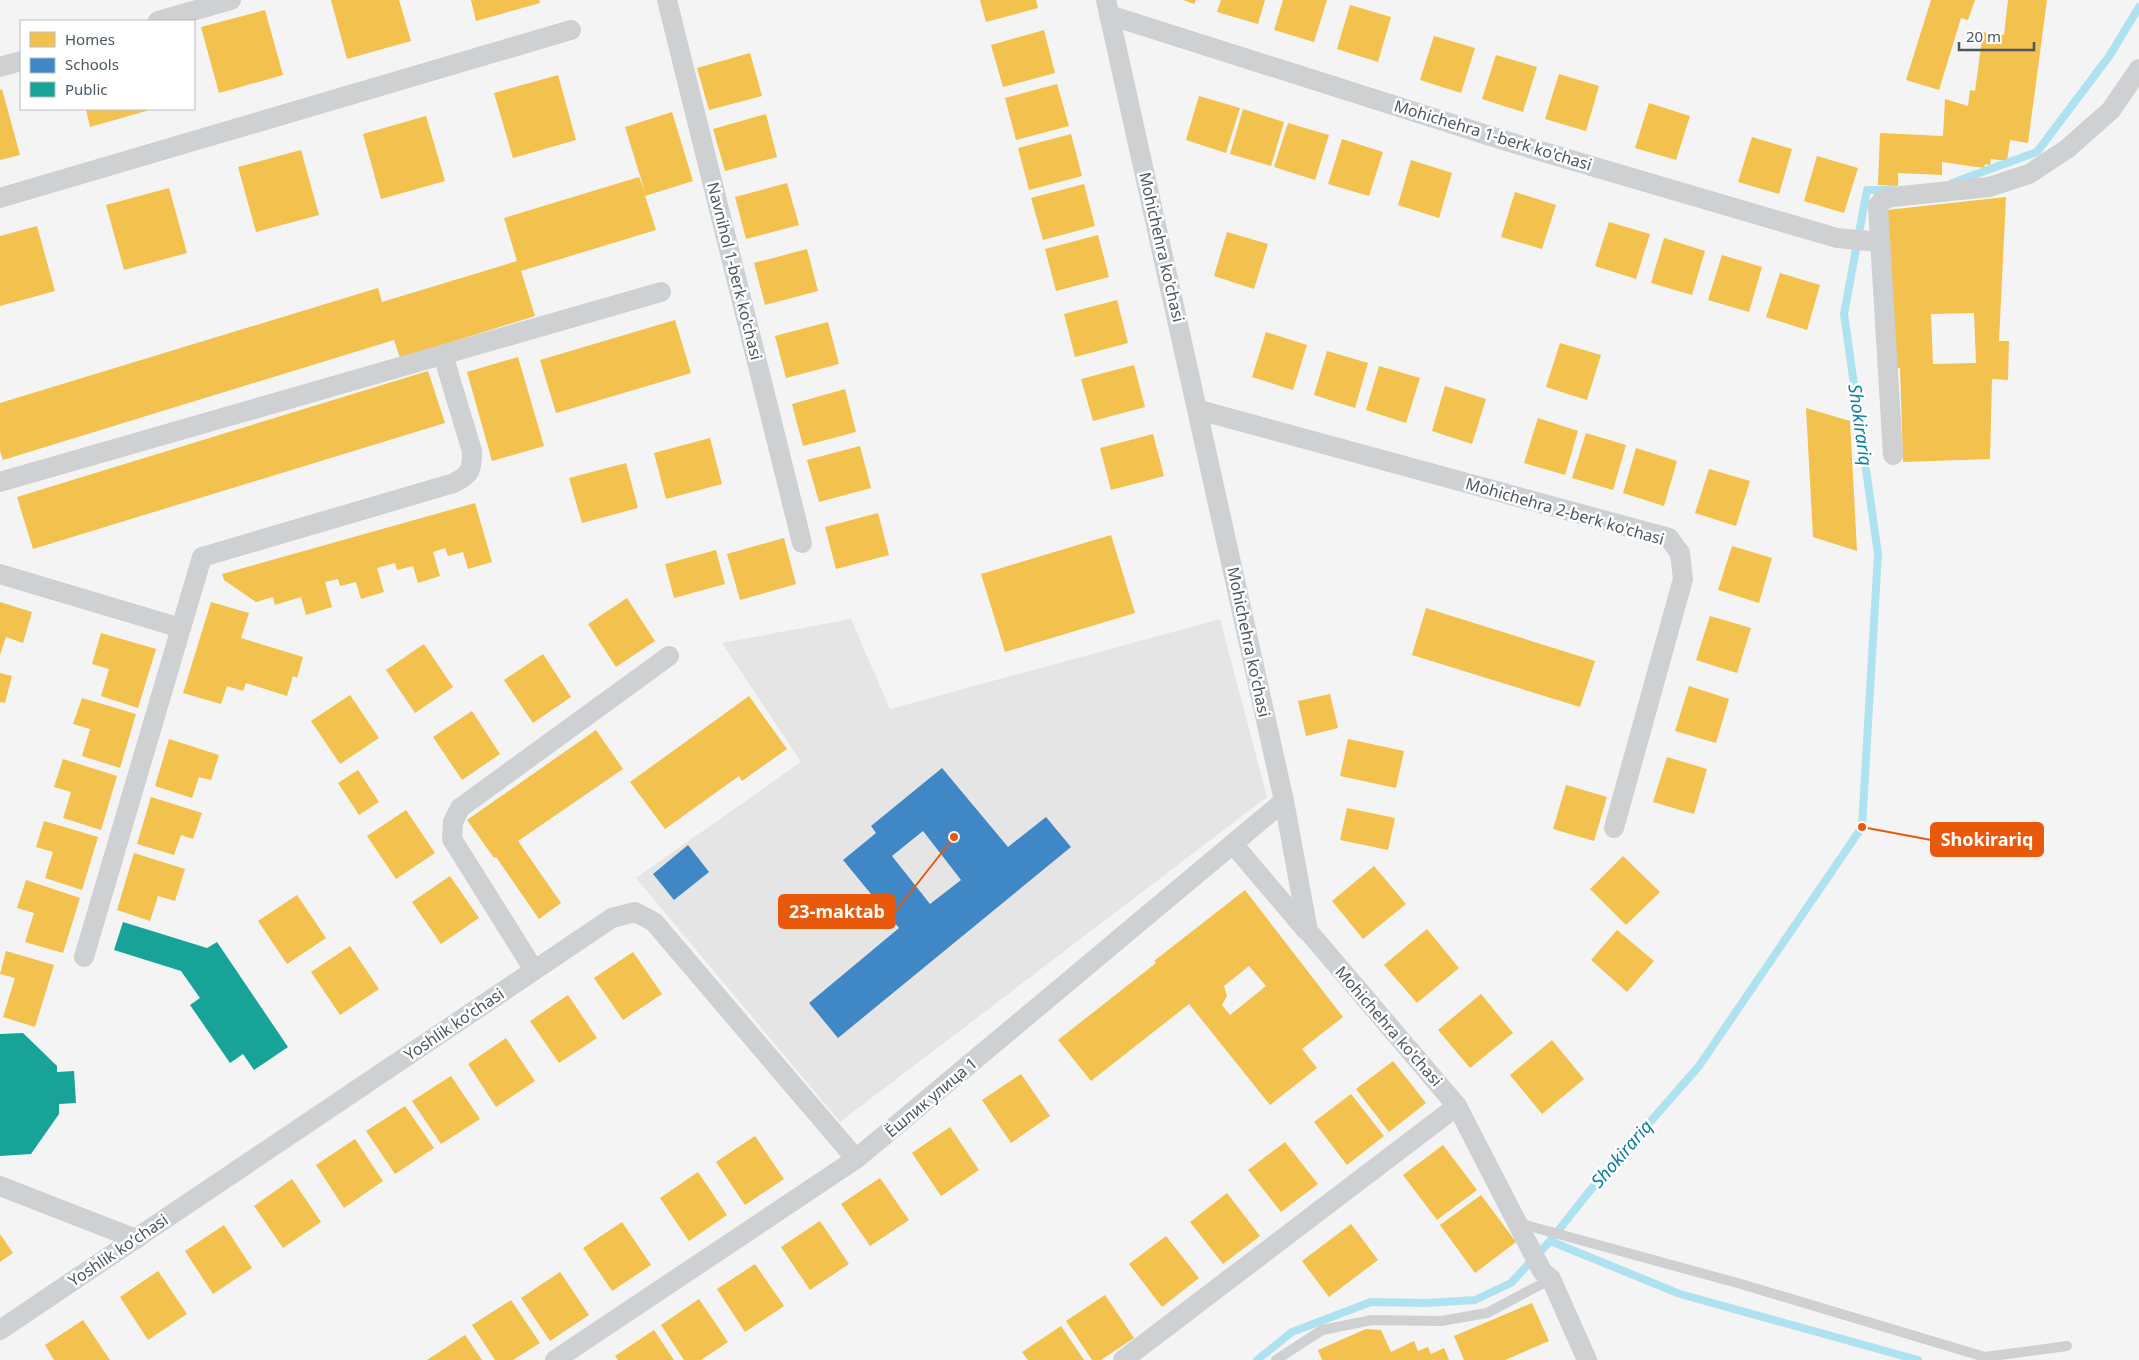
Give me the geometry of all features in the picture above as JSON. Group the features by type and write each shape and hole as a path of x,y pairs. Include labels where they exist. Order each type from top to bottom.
{"street":[{"path":"161,20 231,0"},
{"name":"Navnihol 1-berk ko'chasi","path":"667,0 802,543"},
{"name":"Mohichehra 1-berk ko'chasi","path":"1108,8 1534,149 1837,238 1879,242"},
{"name":"Mohichehra ko'chasi","path":"1108,8 1199,410 1284,801 1308,931 1457,1106 1546,1275 1584,1359"},
{"path":"0,198 571,30"},
{"path":"0,67 20,61"},
{"path":"1893,456 1878,206 1883,200 1892,197 1990,187 2029,174 2067,149 2111,110 2139,69"},
{"path":"0,482 661,292"},
{"path":"84,957 202,557 454,483 466,476 472,466 472,451 443,355"},
{"name":"Mohichehra 2-berk ko'chasi","path":"1199,410 1669,538 1680,553 1683,580 1614,828"},
{"path":"0,574 181,628"},
{"path":"534,970 452,839 453,822 460,808 669,656"},
{"name":"Ёшлик улица 1","path":"554,1360 856,1159 1284,801"},
{"path":"1233,844 1308,931"},
{"name":"Yoshlik koʻchasi","path":"0,1330 612,918 635,912 654,922 856,1159"},
{"path":"1123,1360 1457,1106"},
{"path":"0,1186 136,1239"}],"lane":[{"path":"1517,1223 1741,1284 1985,1357 2067,1346"},
{"path":"1276,1360 1322,1330 1372,1320 1441,1321 1488,1313 1546,1275"}],"shaded area":[{"path":"851,619 890,709 1220,619 1267,797 840,1122 636,878 801,762 722,643"}],"building: Homes":[{"path":"331,0 399,0 411,41 347,59"},
{"path":"471,0 539,0 540,3 476,21"},
{"path":"980,0 1036,0 1038,8 986,22"},
{"path":"1183,0 1196,0 1194,4"},
{"path":"1221,0 1265,0 1258,24 1217,12"},
{"path":"1283,0 1327,0 1314,42 1274,30"},
{"path":"1931,0 1975,0 1968,20 1961,18 1939,90 1906,80"},
{"path":"2008,0 2047,0 2028,143 2010,140 2007,161 1991,159 1990,165 1985,164 1984,168 1942,162 1942,175 1898,173 1898,186 1878,185 1880,133 1943,136 1945,99 1968,106 1970,90 1975,91 1983,32 2004,35"},
{"path":"1350,5 1391,17 1378,62 1337,49"},
{"path":"265,10 283,75 219,93 201,27"},
{"path":"1044,30 1055,73 1003,87 991,45"},
{"path":"1434,36 1475,48 1461,93 1420,80"},
{"path":"750,53 762,96 709,110 697,68"},
{"path":"1496,55 1537,67 1523,112 1482,99"},
{"path":"1559,74 1599,86 1586,131 1545,119"},
{"path":"558,75 576,140 513,158 494,93"},
{"path":"1057,84 1069,126 1016,140 1005,98"},
{"path":"2,89 20,155 0,160 0,90"},
{"path":"1199,96 1240,108 1226,153 1186,140"},
{"path":"1649,103 1690,116 1676,160 1635,148"},
{"path":"1243,109 1284,122 1271,166 1230,154"},
{"path":"86,110 150,110 90,127"},
{"path":"672,112 693,181 645,196 656,230 521,271 535,316 400,358 394,340 3,460 0,451 0,403 378,288 382,302 517,261 504,218 639,177 645,192 625,127"},
{"path":"766,114 777,157 725,171 713,129"},
{"path":"426,116 445,181 381,199 363,134"},
{"path":"1288,123 1329,135 1315,180 1274,167"},
{"path":"1071,134 1082,176 1029,190 1018,148"},
{"path":"1752,137 1792,149 1779,194 1738,182"},
{"path":"1342,139 1383,152 1369,196 1328,184"},
{"path":"301,150 319,215 256,232 238,167"},
{"path":"1817,156 1858,168 1844,213 1804,201"},
{"path":"1411,160 1452,173 1439,218 1398,205"},
{"path":"787,183 799,225 746,239 735,197"},
{"path":"1084,184 1095,226 1043,240 1031,198"},
{"path":"169,188 187,253 124,270 106,205"},
{"path":"1515,192 1556,205 1542,249 1501,237"},
{"path":"2006,197 1999,341 2009,341 2008,380 1992,379 1990,459 1903,462 1900,368 1892,369 1887,210","holes":["1974,313 1976,363 1933,364 1931,314"]},
{"path":"1609,222 1650,234 1636,279 1595,266"},
{"path":"37,226 55,291 0,306 0,236"},
{"path":"1227,232 1268,244 1254,289 1214,276"},
{"path":"1098,235 1109,277 1056,291 1045,249"},
{"path":"1664,238 1705,251 1692,295 1651,283"},
{"path":"807,249 818,291 765,305 754,263"},
{"path":"1722,255 1762,267 1749,312 1708,300"},
{"path":"1780,273 1820,285 1807,330 1766,317"},
{"path":"1117,300 1128,343 1075,357 1064,314"},
{"path":"675,320 691,373 556,413 540,360"},
{"path":"828,322 839,364 786,378 775,336"},
{"path":"1266,332 1307,345 1293,390 1252,377"},
{"path":"1560,343 1601,355 1587,400 1546,387"},
{"path":"1327,351 1368,363 1355,408 1314,395"},
{"path":"518,357 544,446 492,461 467,372"},
{"path":"1134,365 1145,407 1093,421 1081,379"},
{"path":"1379,366 1420,378 1406,423 1366,410"},
{"path":"428,371 445,423 33,549 17,497"},
{"path":"1445,386 1486,399 1472,444 1432,431"},
{"path":"845,389 856,432 803,446 792,404"},
{"path":"1806,408 1850,421 1857,551 1813,537"},
{"path":"1538,418 1578,431 1565,475 1524,463"},
{"path":"1586,433 1626,445 1613,490 1572,478"},
{"path":"1153,434 1164,476 1111,490 1100,448"},
{"path":"710,438 722,484 666,499 654,453"},
{"path":"860,446 871,488 819,502 807,460"},
{"path":"1636,448 1677,461 1664,506 1623,493"},
{"path":"626,463 638,508 582,523 569,478"},
{"path":"1709,469 1750,481 1736,526 1695,513"},
{"path":"475,503 492,562 468,569 463,552 448,556 445,548 433,552 440,576 418,583 413,566 397,570 395,563 377,568 384,592 361,599 356,582 340,586 338,579 325,582 332,607 306,615 301,597 275,605 273,597 256,602 224,580 222,574"},
{"path":"878,513 889,555 836,569 825,527"},
{"path":"1111,535 1135,613 1005,652 981,574"},
{"path":"784,538 796,584 740,600 727,554"},
{"path":"1732,546 1772,558 1759,603 1718,590"},
{"path":"716,550 725,584 674,598 665,564"},
{"path":"627,598 655,641 616,667 588,624"},
{"path":"0,602 32,612 23,643 6,637 0,655"},
{"path":"211,602 249,613 241,638 303,657 297,678 293,676 287,696 246,683 243,691 227,686 221,704 183,693"},
{"path":"1426,608 1595,661 1580,707 1412,655"},
{"path":"1710,616 1751,628 1737,673 1696,660"},
{"path":"101,633 156,649 138,708 101,696 109,669 92,664"},
{"path":"424,644 453,687 415,713 386,670"},
{"path":"543,654 571,697 533,723 504,680"},
{"path":"0,673 12,676 5,703 0,702"},
{"path":"1689,686 1729,699 1716,743 1675,731"},
{"path":"1330,694 1338,728 1306,736 1298,701"},
{"path":"350,695 379,738 340,764 311,721"},
{"path":"749,696 787,749 742,781 739,776 665,829 630,782"},
{"path":"82,698 136,714 120,768 82,756 90,729 73,724"},
{"path":"472,711 500,754 462,780 433,737"},
{"path":"596,730 623,769 518,841 561,903 539,919 496,857 494,858 467,820"},
{"path":"169,739 219,755 211,780 199,777 192,798 155,786"},
{"path":"1348,739 1404,751 1396,788 1340,776"},
{"path":"1667,757 1707,769 1694,814 1653,802"},
{"path":"63,759 117,776 101,830 63,818 71,792 54,787"},
{"path":"358,770 379,802 359,815 338,783"},
{"path":"1566,785 1607,797 1594,841 1553,829"},
{"path":"151,797 202,813 193,839 181,835 174,855 137,844"},
{"path":"1347,808 1395,818 1388,850 1340,840"},
{"path":"406,810 435,853 396,879 367,836"},
{"path":"44,821 98,837 82,890 45,878 53,852 36,847"},
{"path":"134,853 185,869 175,901 158,896 150,921 117,910"},
{"path":"1623,856 1660,892 1626,925 1590,889"},
{"path":"1374,866 1406,904 1363,939 1332,901"},
{"path":"450,876 479,918 441,944 412,902"},
{"path":"26,880 80,898 63,953 25,942 34,913 17,908"},
{"path":"1245,890 1343,1017 1302,1049 1317,1068 1270,1105 1189,1004 1091,1081 1058,1040 1156,963 1154,961","holes":["1249,966 1266,986 1230,1015 1222,1005 1227,996 1224,986"]},
{"path":"297,895 326,938 287,964 258,921"},
{"path":"1427,929 1459,968 1417,1003 1384,965"},
{"path":"1617,930 1654,961 1627,992 1591,960"},
{"path":"350,946 379,989 340,1015 311,972"},
{"path":"6,951 54,965 35,1027 3,1017 15,978 0,974"},
{"path":"633,952 662,994 623,1020 594,978"},
{"path":"1481,994 1513,1033 1470,1068 1438,1030"},
{"path":"568,995 597,1038 559,1063 530,1021"},
{"path":"506,1038 535,1081 496,1107 468,1064"},
{"path":"1552,1040 1584,1079 1542,1114 1510,1075"},
{"path":"1393,1061 1426,1103 1389,1132 1356,1089"},
{"path":"1021,1074 1050,1116 1011,1143 982,1100"},
{"path":"451,1076 480,1119 441,1144 412,1101"},
{"path":"1351,1094 1384,1136 1347,1165 1314,1122"},
{"path":"405,1106 434,1148 395,1174 366,1131"},
{"path":"950,1127 979,1170 941,1196 912,1153"},
{"path":"755,1136 784,1179 745,1205 716,1162"},
{"path":"355,1139 383,1181 344,1208 316,1165"},
{"path":"1285,1142 1318,1184 1281,1212 1248,1170"},
{"path":"1443,1145 1477,1190 1437,1220 1403,1175"},
{"path":"698,1172 727,1215 689,1241 660,1198"},
{"path":"880,1178 909,1220 870,1246 841,1204"},
{"path":"292,1179 321,1222 283,1248 254,1206"},
{"path":"1227,1193 1260,1236 1223,1264 1190,1222"},
{"path":"1481,1195 1516,1242 1475,1273 1440,1225"},
{"path":"820,1221 849,1264 810,1290 781,1247"},
{"path":"622,1222 651,1265 612,1291 583,1248"},
{"path":"1351,1224 1378,1260 1329,1297 1302,1261"},
{"path":"224,1225 252,1268 213,1294 185,1251"},
{"path":"0,1234 13,1253 0,1262"},
{"path":"1166,1236 1199,1278 1162,1307 1129,1264"},
{"path":"755,1264 784,1306 745,1332 717,1289"},
{"path":"158,1271 187,1314 148,1340 120,1297"},
{"path":"560,1272 589,1315 550,1341 521,1298"},
{"path":"1105,1295 1134,1338 1101,1360 1092,1360 1066,1321"},
{"path":"699,1299 728,1342 701,1360 684,1360 661,1325"},
{"path":"511,1300 540,1343 513,1360 495,1360 472,1325"},
{"path":"1532,1303 1549,1341 1505,1360 1464,1360 1454,1336"},
{"path":"83,1320 110,1360 54,1360 45,1345"},
{"path":"1061,1326 1084,1360 1028,1360 1022,1352"},
{"path":"1366,1329 1381,1330 1391,1352 1414,1341 1418,1351 1428,1347 1431,1354 1444,1348 1449,1360 1322,1360 1318,1350"},
{"path":"654,1330 674,1360 618,1360 615,1356"},
{"path":"465,1335 482,1360 427,1360"}],"building: Schools":[{"path":"942,768 1008,847 1046,817 1071,847 838,1038 809,1003 899,928 843,860 876,833 871,826","holes":["923,831 961,880 930,904 892,856"]},
{"path":"688,845 709,872 674,900 653,874"}],"building: Public":[{"path":"123,922 207,948 217,942 288,1047 254,1070 243,1054 230,1063 190,1005 200,998 181,971 114,950"},
{"path":"23,1033 57,1066 57,1072 74,1071 76,1103 59,1104 59,1114 31,1154 0,1156 0,1034"}],"waterway":[{"name":"Shokirariq","path":"1952,183 2037,152 2110,55 2139,7"},
{"name":"Shokirariq","path":"1257,1360 1292,1332 1371,1302 1425,1303 1475,1300 1511,1283 1550,1241 1588,1193 1699,1066 1862,827 1878,554 1844,314 1867,190 1892,190"},
{"path":"1550,1241 1680,1294 1918,1360"}],"place":[{"name":"Shokirariq","path":"1862,827"},
{"name":"23-maktab","path":"954,837"}]}
